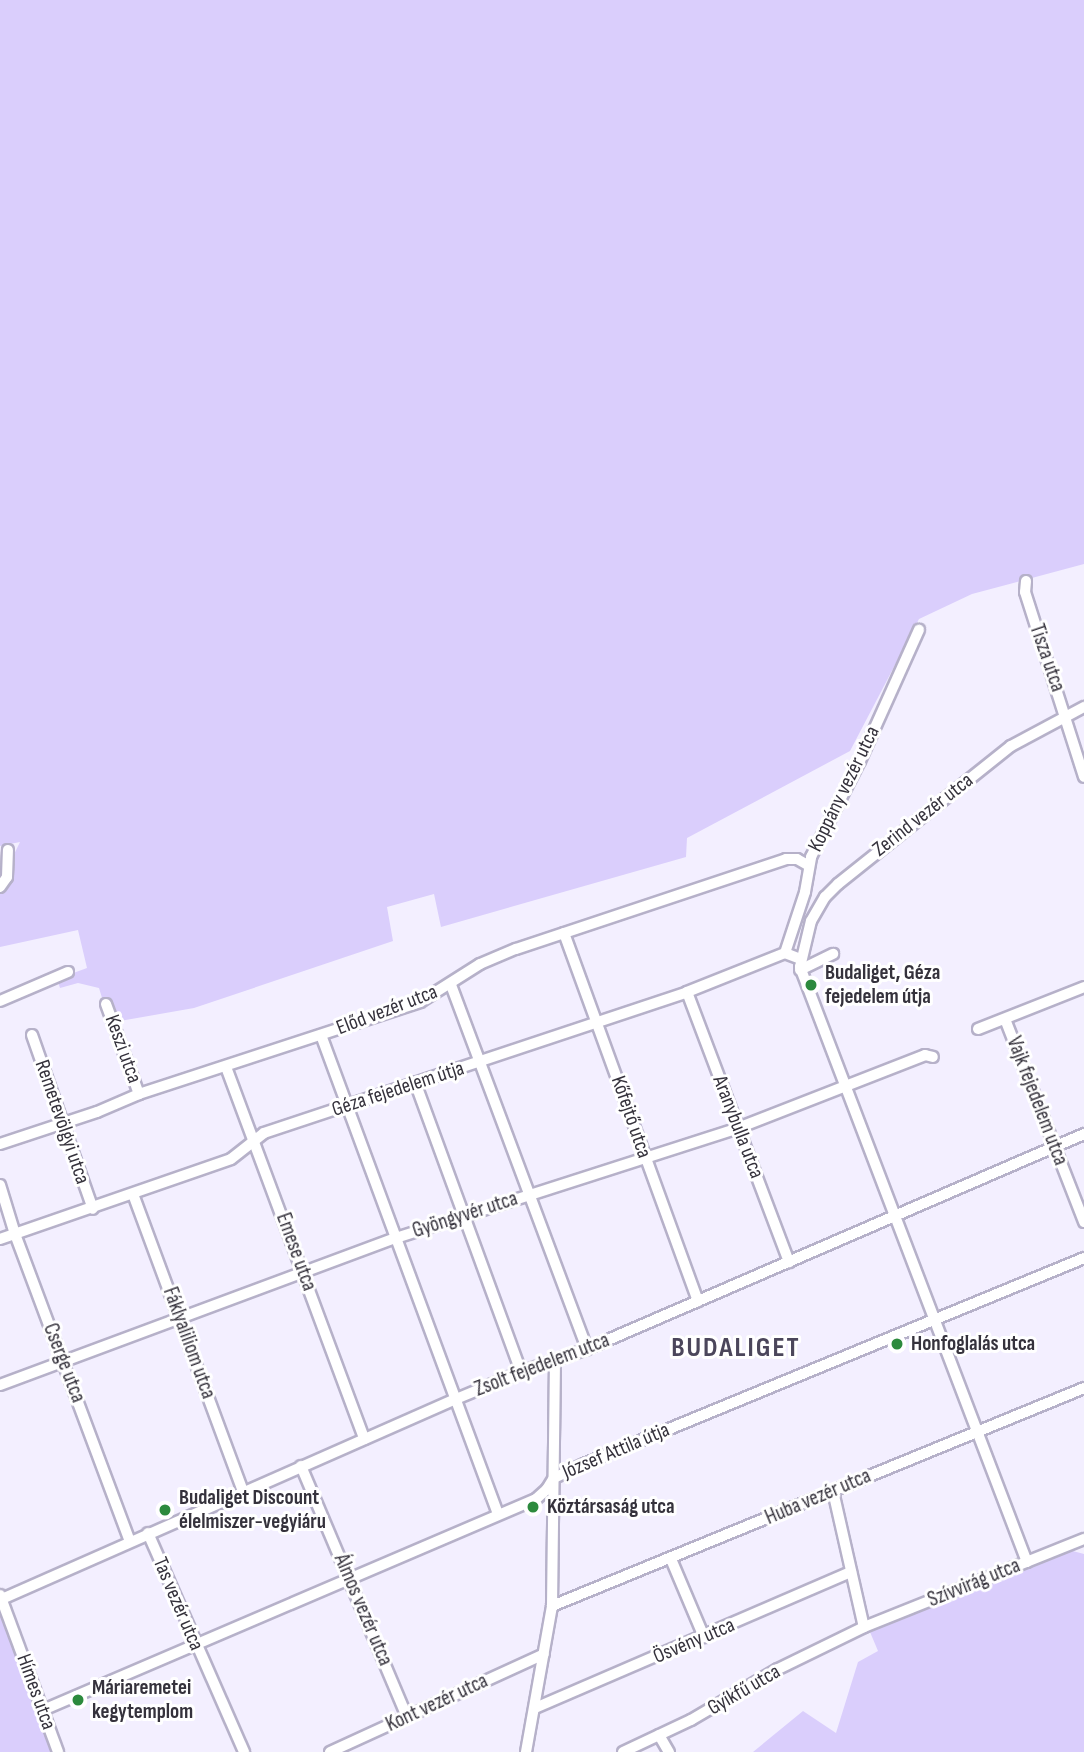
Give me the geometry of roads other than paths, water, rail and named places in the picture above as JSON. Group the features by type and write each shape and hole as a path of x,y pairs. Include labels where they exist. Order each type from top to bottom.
{"street":[{"name":"Tisza utca","path":"1026,580 1025,592 1084,777"},
{"name":"Koppány vezér utca","path":"785,953 805,892 807,865 860,761 919,630"},
{"name":"Zerind vezér utca","path":"801,964 811,921 825,897 838,884 1011,746 1066,714 1084,707"},
{"path":"0,887 7,877 8,850"},
{"name":"Előd vezér utca","path":"0,1144 139,1094 420,1002 451,985 480,964 564,933 786,859 797,859 807,865"},
{"name":"Kőfejtő utca","path":"564,933 698,1301"},
{"path":"785,953 801,964 844,1087 1027,1562"},
{"name":"Géza fejedelem útja","path":"0,1239 232,1159 264,1133 687,992 785,953"},
{"path":"801,964 833,954"},
{"path":"0,1002 68,972"},
{"path":"451,985 587,1349"},
{"path":"978,1029 1084,987"},
{"name":"Aranybulla utca","path":"687,992 789,1262"},
{"name":"Keszi utca","path":"106,1004 139,1094"},
{"name":"Vajk fejedelem utca","path":"1005,1019 1084,1222"},
{"name":"Remetevölgyi utca","path":"32,1035 93,1209"},
{"path":"321,1035 498,1514"},
{"name":"Gyöngyvér utca","path":"0,1385 396,1238 738,1128 925,1055 933,1057"},
{"name":"Emese utca","path":"226,1067 364,1439"},
{"path":"415,1082 521,1371"},
{"name":"Zsolt fejedelem utca","path":"1,1596 521,1371 587,1349 1084,1134"},
{"name":"Cserge utca","path":"0,1185 15,1234 130,1541"},
{"name":"Fáklyaliliom utca","path":"133,1194 243,1492"},
{"name":"József Attila útja","path":"43,1710 536,1499 554,1478 1084,1258"},
{"path":"526,1752 552,1606 555,1361"},
{"name":"Huba vezér utca","path":"552,1606 1084,1388"},
{"name":"Álmos vezér utca","path":"301,1466 407,1717"},
{"path":"832,1491 864,1627"},
{"name":"Tas vezér utca","path":"148,1533 244,1752"},
{"name":"Szívvirág utca","path":"864,1627 1084,1539"},
{"path":"671,1559 704,1637"},
{"name":"Ösvény utca","path":"535,1708 851,1572"},
{"name":"Hímes utca","path":"1,1596 58,1752"},
{"name":"Gyíkfű utca","path":"623,1752 864,1627"},
{"name":"Kont vezér utca","path":"330,1752 544,1654"},
{"path":"659,1735 669,1752"}],"place":[{"name":"Budaliget, Géza fejedelem útja","path":"811,985"},
{"name":"Honfoglalás utca","path":"897,1344"},
{"name":"Köztársaság utca","path":"533,1507"},
{"name":"Budaliget Discount élelmiszer-vegyiáru","path":"165,1510"},
{"name":"Máriaremetei kegytemplom","path":"78,1700"}],"district":[{"name":"BUDALIGET","path":"736,1348"}]}
